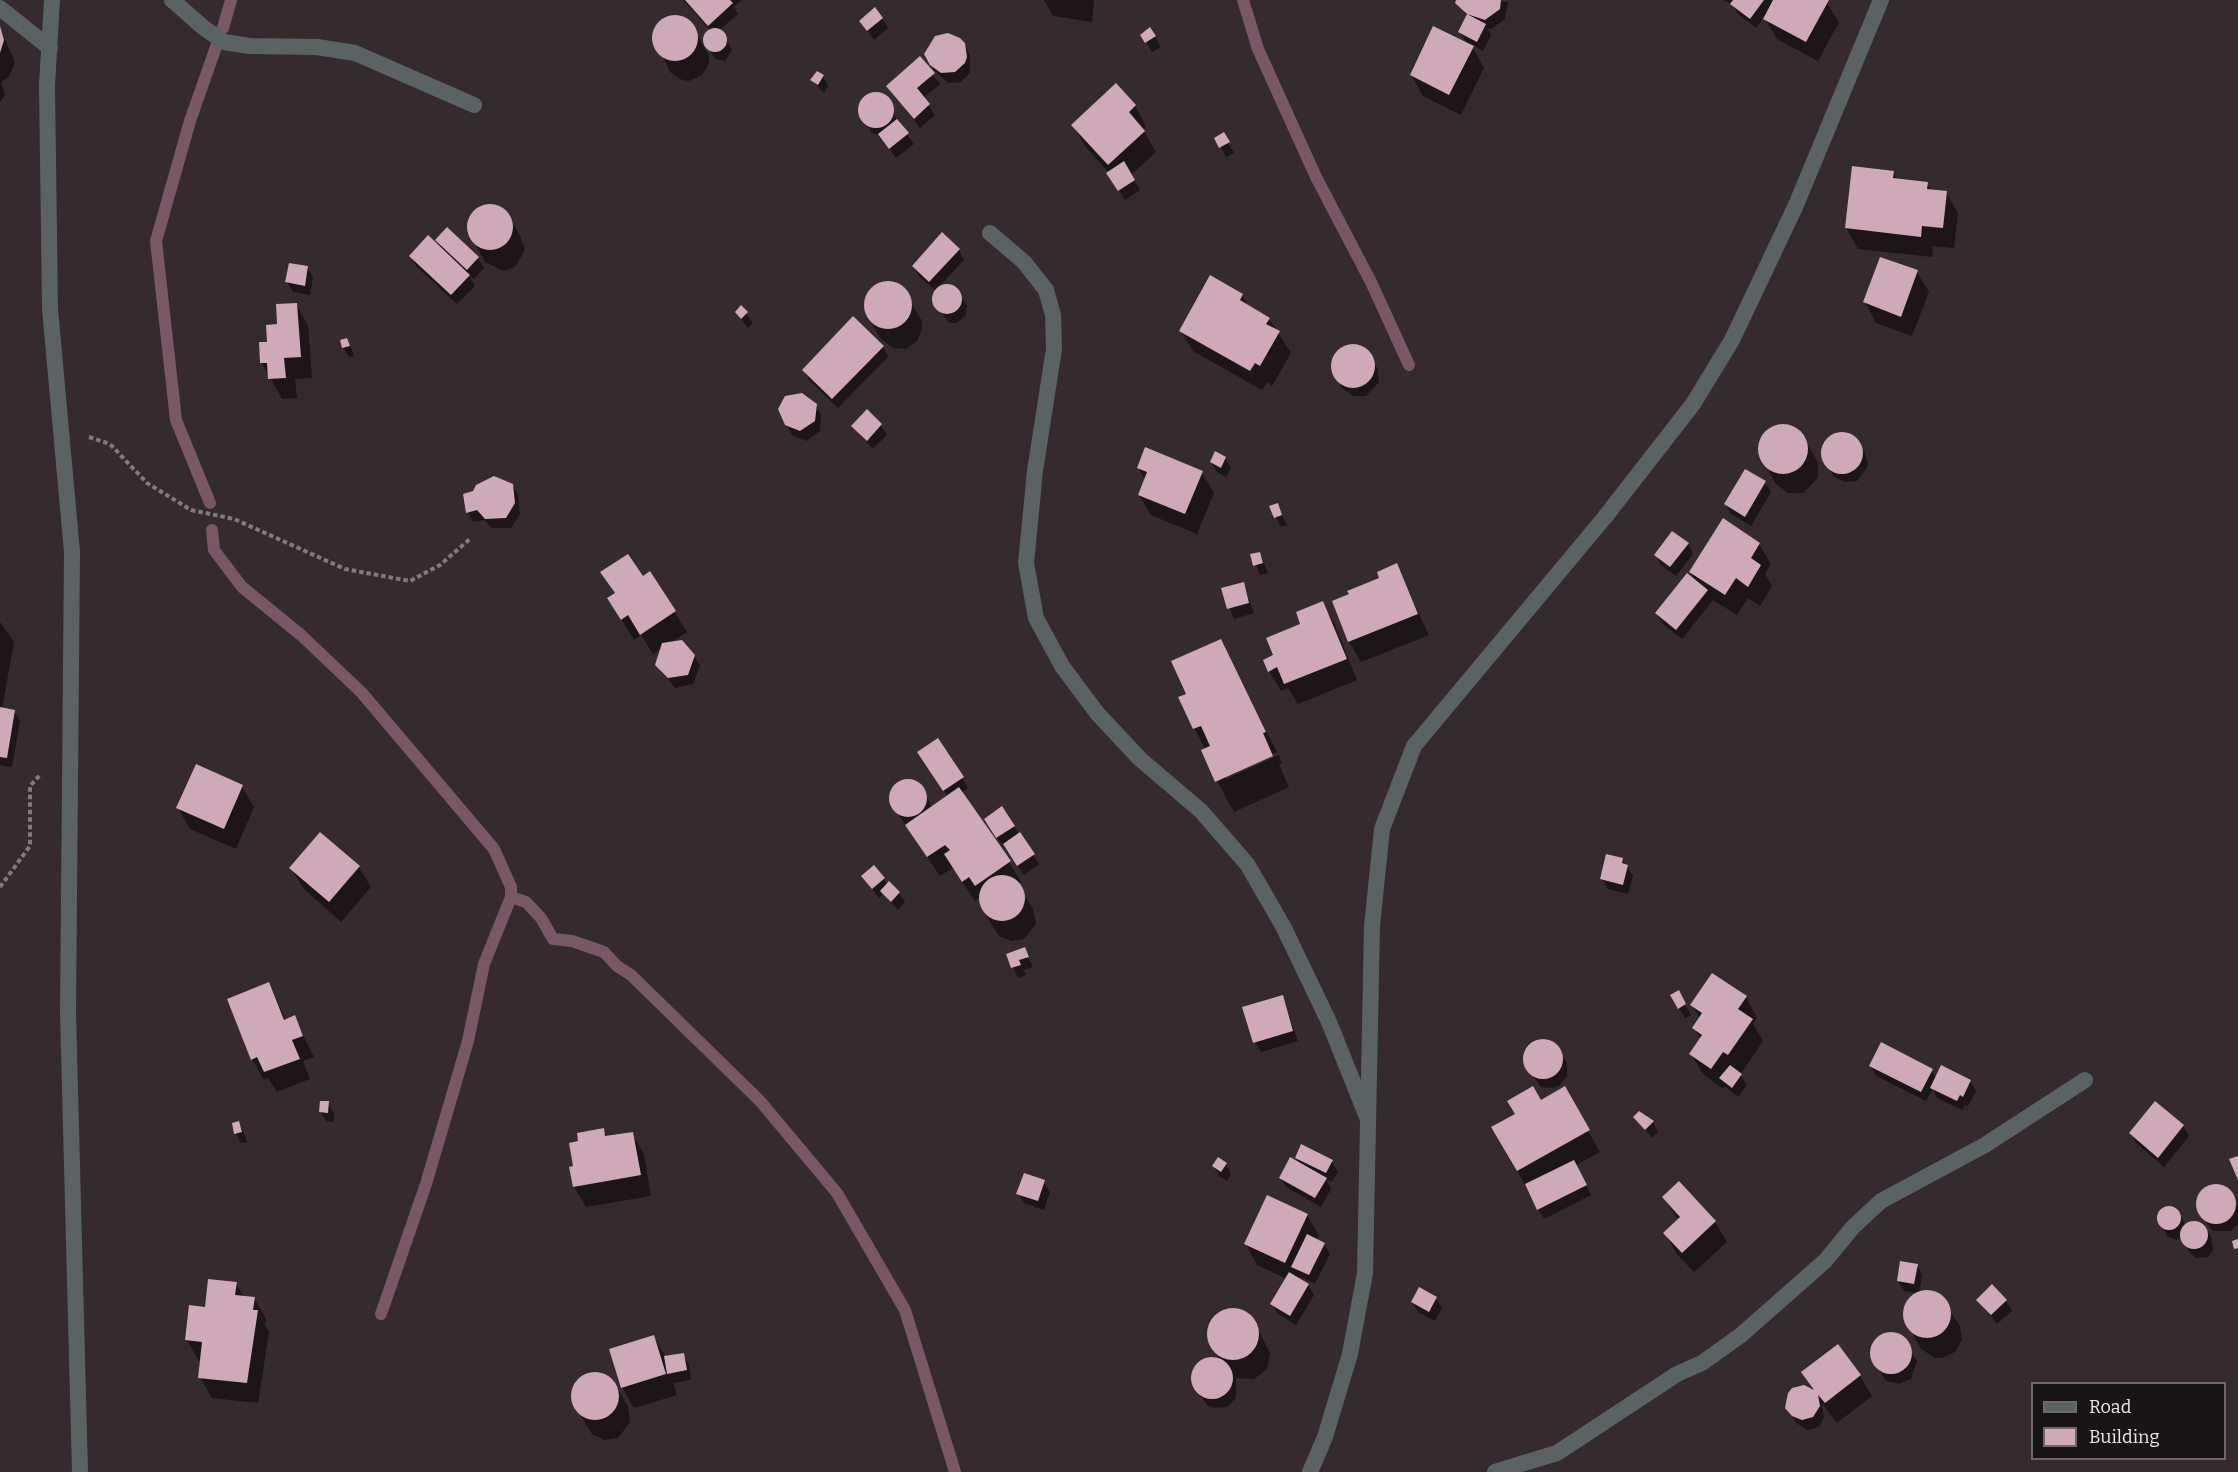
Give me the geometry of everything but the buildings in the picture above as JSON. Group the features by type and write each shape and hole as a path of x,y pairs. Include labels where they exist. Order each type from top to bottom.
{"street":[{"path":"52,0 47,85 50,309 72,552 68,1012 80,1472"},
{"path":"172,0 224,42 249,46 317,47 355,53 474,105"},
{"path":"1310,1472 1325,1437 1350,1354 1365,1273 1372,926 1382,829 1414,746 1605,517 1693,404 1732,340 1797,205 1881,0"},
{"path":"0,8 50,48"},
{"path":"990,233 1024,262 1046,290 1053,315 1054,349 1035,471 1026,563 1036,618 1062,666 1097,713 1140,759 1201,811 1247,864 1283,926 1329,1022 1369,1123"},
{"path":"1495,1472 1557,1453 1677,1374 1702,1363 1741,1335 1816,1269 1853,1227 1881,1201 1985,1145 2085,1080"}],"path":[{"path":"63,446 89,437 110,444 147,483 191,510 234,519 345,569 371,575 410,581 440,565 471,538"},
{"path":"0,886 30,846 30,786 72,742"}],"waterway":[{"path":"223,28 231,0"},
{"path":"1243,0 1258,49 1316,177 1371,282 1409,365"},
{"path":"210,503 176,420 156,241 190,121 217,44"},
{"path":"212,530 214,550 242,587 301,635 362,693 494,849 511,887 511,897 484,964 468,1041 426,1184 381,1314"},
{"path":"511,897 526,902 541,918 553,939 572,941 604,952 617,966 631,975 760,1101 837,1193 905,1310 955,1472"}]}
